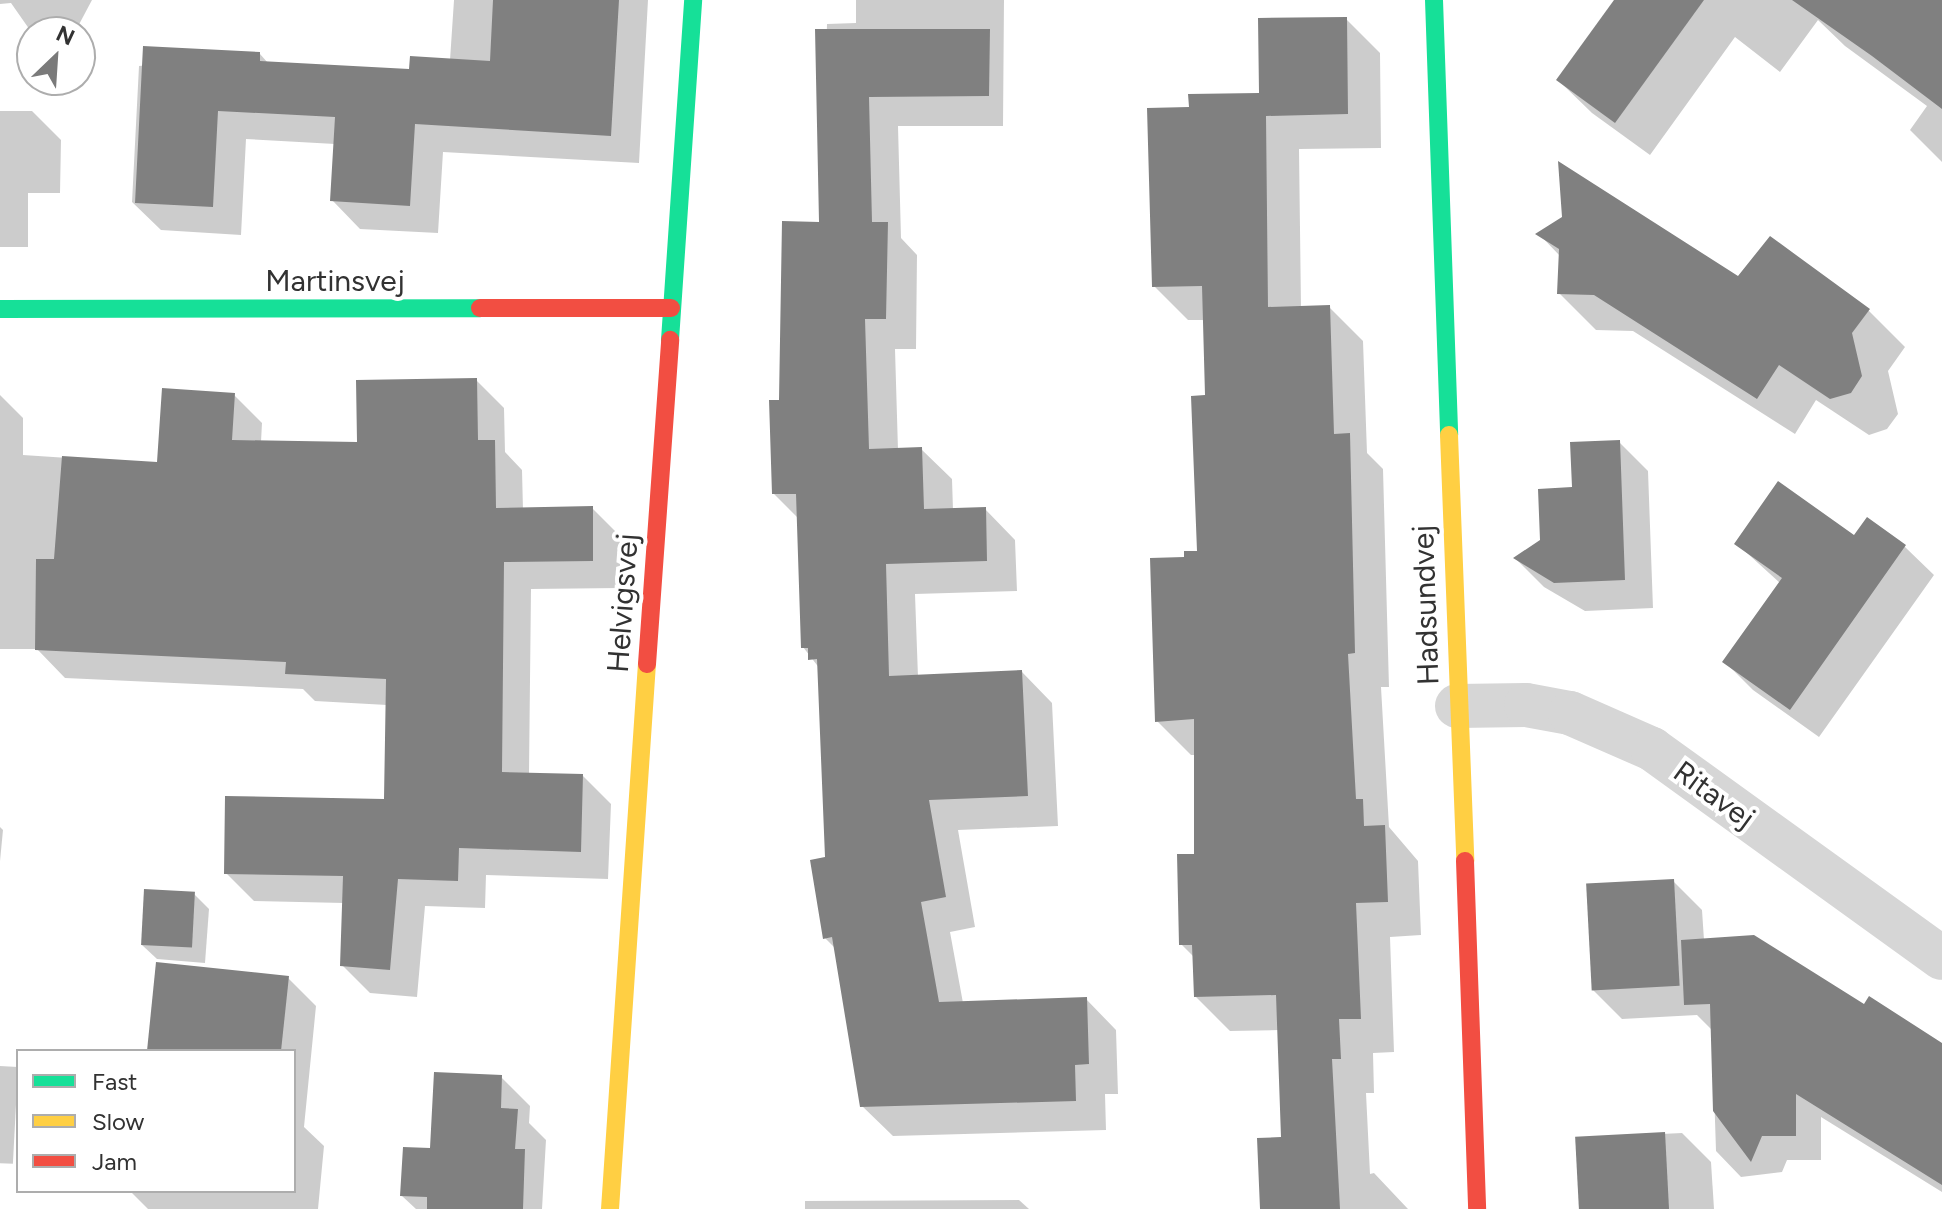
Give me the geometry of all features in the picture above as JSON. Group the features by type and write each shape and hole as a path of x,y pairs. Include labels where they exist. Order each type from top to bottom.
{"street":[{"name":"Helvigsvej","path":"610,1209 693,0"},
{"name":"Hadsundvej","path":"1434,0 1477,1209"},
{"name":"Martinsvej","path":"0,309 671,308"},
{"name":"Ritavej","path":"1457,706 1526,705 1570,713 1652,749 1942,958"}],"building":[{"path":"493,0 619,0 611,136 415,124 410,206 330,201 335,117 218,111 213,207 135,203 143,46 260,52 260,61 409,69 410,56 490,61"},
{"path":"1614,0 1704,0 1615,123 1556,80"},
{"path":"1792,0 1942,0 1942,109 1872,56"},
{"path":"1347,17 1348,114 1266,116 1268,307 1330,305 1334,434 1350,433 1355,653 1348,654 1356,799 1363,799 1364,826 1385,825 1388,902 1356,903 1361,1019 1339,1019 1341,1059 1332,1059 1340,1209 1260,1209 1257,1138 1281,1137 1276,995 1194,997 1192,945 1179,945 1177,854 1194,854 1194,719 1155,722 1150,558 1184,557 1184,551 1197,551 1191,396 1205,395 1202,286 1152,287 1147,108 1189,107 1188,94 1259,93 1258,18"},
{"path":"815,29 990,29 989,96 869,97 872,222 888,222 886,319 865,319 869,449 922,447 924,509 986,507 987,561 886,564 889,676 1022,670 1028,796 929,800 946,897 921,902 939,1002 1087,997 1089,1064 1075,1065 1076,1101 860,1107 832,937 823,939 810,860 825,857 817,659 808,660 808,648 801,648 796,494 772,494 769,400 779,400 782,221 819,222"},
{"path":"1558,161 1738,276 1770,236 1870,309 1852,333 1862,376 1851,393 1830,399 1779,365 1757,399 1594,295 1557,294 1559,249 1535,234 1562,217"},
{"path":"477,378 478,440 495,440 496,508 593,506 593,561 504,562 502,772 583,774 581,852 459,848 458,881 398,879 390,970 340,966 343,876 224,874 225,796 384,799 386,679 285,674 286,662 35,650 36,559 54,559 62,456 157,462 162,388 235,393 232,440 357,442 356,380"},
{"path":"1620,440 1625,580 1554,583 1513,558 1540,540 1538,489 1572,487 1570,442"},
{"path":"1778,481 1854,535 1867,517 1906,545 1790,710 1722,662 1782,578 1734,544"},
{"path":"1674,879 1680,986 1592,990 1586,884"},
{"path":"144,889 195,892 192,948 141,945"},
{"path":"1754,935 1864,1004 1869,996 1942,1043 1942,1185 1796,1094 1796,1136 1762,1136 1751,1162 1713,1111 1710,1004 1684,1005 1681,940"},
{"path":"156,962 289,976 281,1049 147,1049"},
{"path":"434,1072 502,1075 501,1108 518,1109 515,1149 525,1149 523,1209 427,1209 427,1197 400,1196 403,1147 430,1148"},
{"path":"1665,1132 1669,1209 1579,1209 1575,1137"}],"traffic: fast":[{"path":"670,340 693,0"},
{"path":"1434,0 1449,435"},
{"path":"0,309 480,308"}],"traffic: slow":[{"path":"1449,435 1465,861"},
{"path":"610,1209 647,664"}],"traffic: jam":[{"path":"480,308 671,308"},
{"path":"647,664 670,340"},
{"path":"1465,861 1477,1209"}]}
